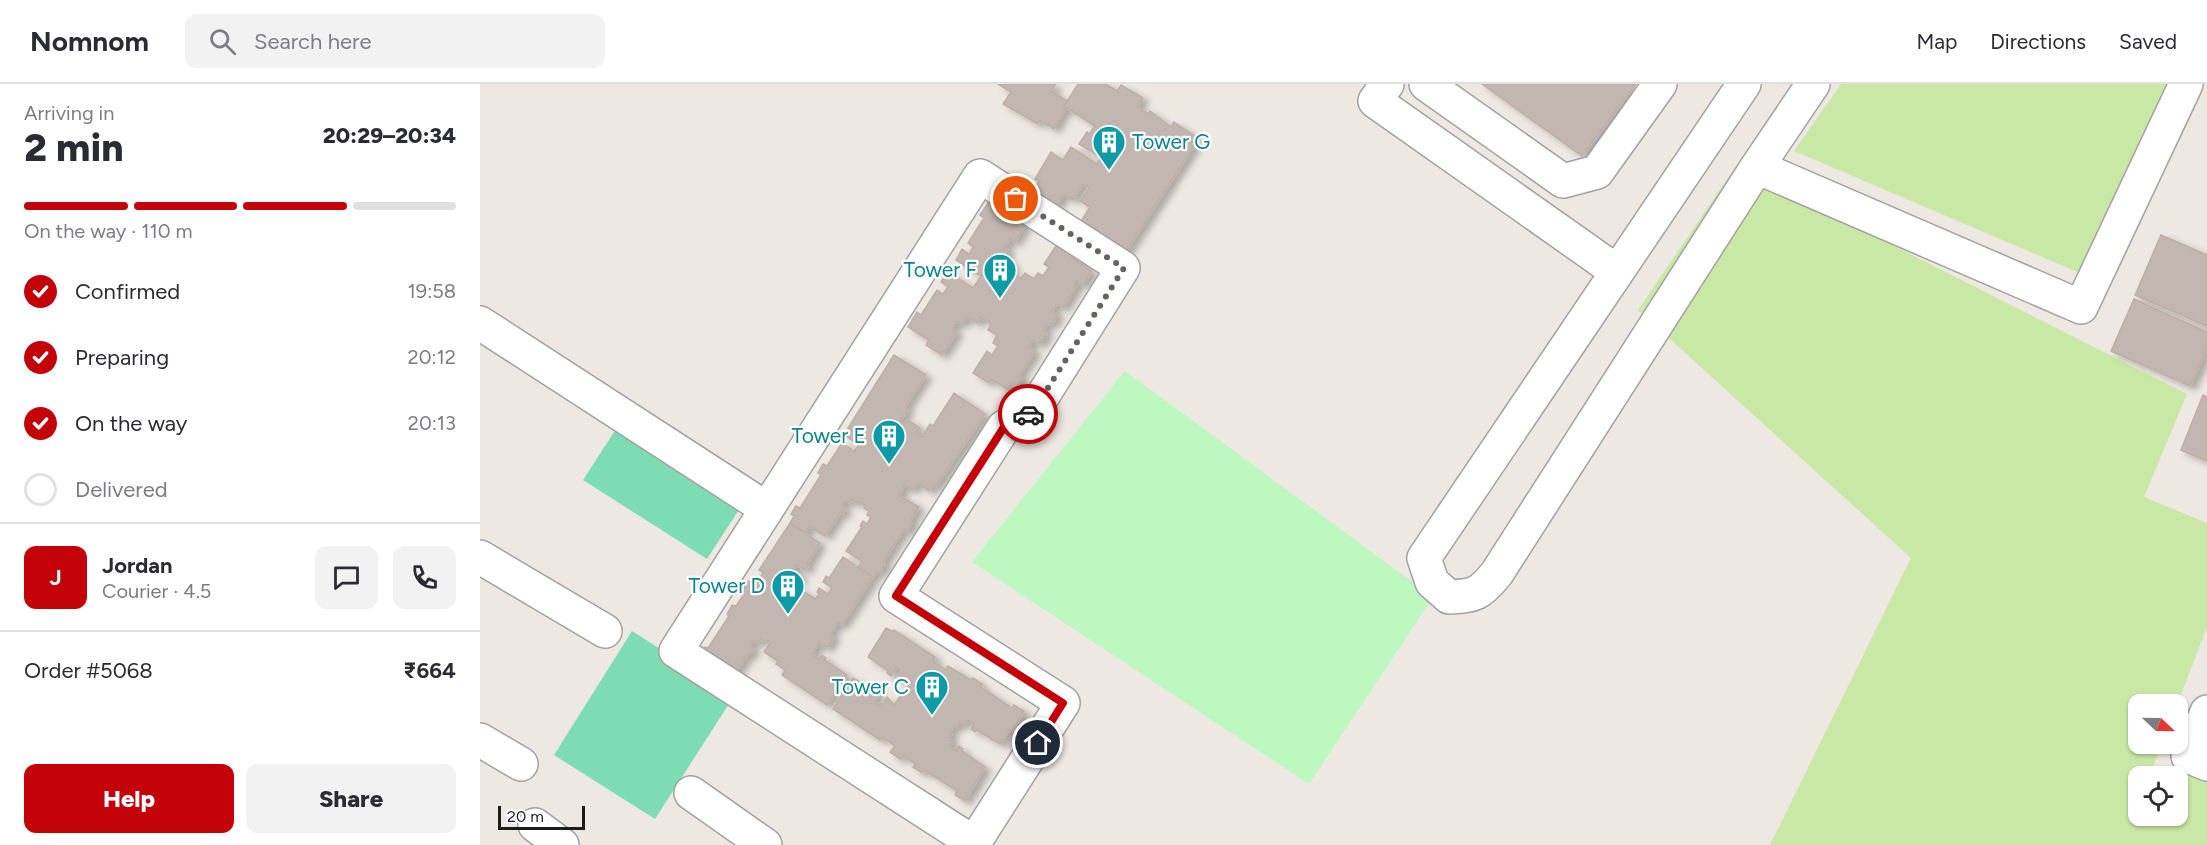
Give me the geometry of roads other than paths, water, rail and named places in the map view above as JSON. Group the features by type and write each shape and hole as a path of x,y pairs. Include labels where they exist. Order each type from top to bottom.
{"street":[{"path":"1387,84 1375,101 1616,271"},
{"path":"1426,84 1563,181 1597,172 1660,84"},
{"path":"1744,84 1424,558 1432,582 1449,597 1470,597 1486,587 1497,573 1757,167 1813,84"},
{"path":"1757,167 2081,307 2186,84"},
{"path":"980,176 1124,268 1032,413 1004,427 896,596 1063,703 974,843 676,651 766,509 980,176"},
{"path":"480,323 766,509"},
{"path":"480,557 605,632"},
{"path":"2198,760 2207,712"},
{"path":"480,740 521,764"},
{"path":"691,793 765,845"},
{"path":"535,825 562,845"}],"place":[{"name":"Tower G","path":"1109,171"},
{"name":"Tower F","path":"1000,299"},
{"name":"Tower E","path":"889,465"},
{"name":"Tower D","path":"788,615"},
{"name":"Tower C","path":"932,716"}]}
